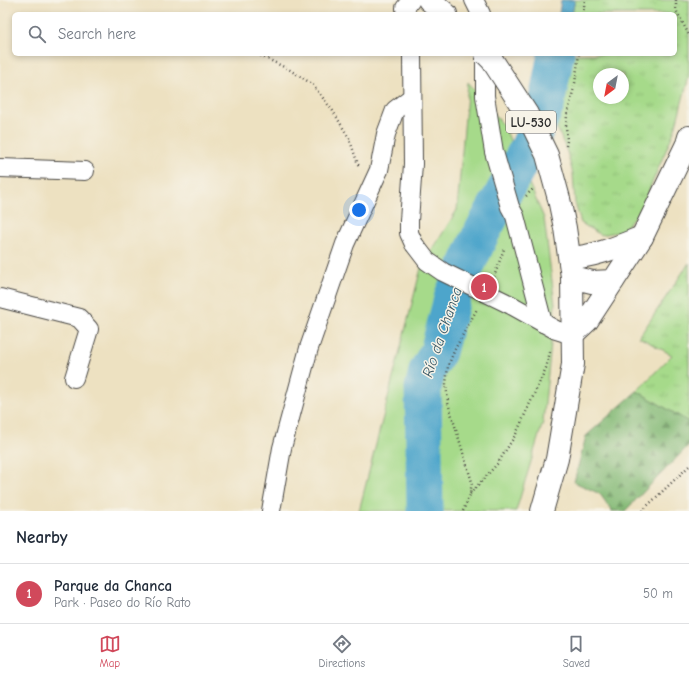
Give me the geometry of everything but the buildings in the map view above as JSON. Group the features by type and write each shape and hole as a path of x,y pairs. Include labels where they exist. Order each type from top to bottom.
{"main road":[{"path":"429,0 444,12"},
{"name":"LU-530","path":"487,56 492,60 527,114 547,155 559,199 571,267 557,329"},
{"path":"542,511 557,459 573,364 557,329 587,321 642,237 689,137"},
{"path":"613,280 592,282 571,267 583,257 602,252 642,237"}],"street":[{"path":"406,12 406,8 411,0"},
{"path":"474,0 480,12"},
{"path":"412,56 413,164 409,233 414,244 427,261 443,272 557,329"},
{"path":"485,56 485,96 494,152 510,207 515,216 557,329"},
{"path":"271,511 282,448 309,348 345,244 379,170 386,134 395,110 412,97"},
{"path":"0,168 85,171"},
{"path":"0,298 79,318 89,329 74,378"}],"path":[{"path":"583,12 585,0"},
{"path":"676,0 676,10 689,35"},
{"path":"261,56 290,70 312,84 333,111 349,138 361,175 370,189"},
{"path":"470,494 498,463 516,434 546,368 557,329"},
{"path":"642,511 689,466"}],"green space":[{"path":"575,0 689,0 689,76 675,129 641,209 623,231 601,235 581,223 575,203 573,174 567,152 552,115 564,56 677,56 677,12 572,12"},
{"path":"468,82 504,126 544,218 555,305 543,422 516,511 359,511 421,268 457,210"},
{"path":"689,263 689,422 637,391 672,355 639,337"},
{"path":"637,391 689,422 689,445 625,511 612,511 600,494 574,482 586,436"}],"water":[{"path":"561,0 575,0 572,12 559,12"},
{"path":"553,56 564,56 552,115 542,101"}],"waterway":[{"name":"Río da Chanca","path":"425,511 423,388 427,371 438,352 453,295 481,234 529,146 546,105 556,56"}],"place":[{"name":"Parque da Chanca","path":"484,287"}]}
